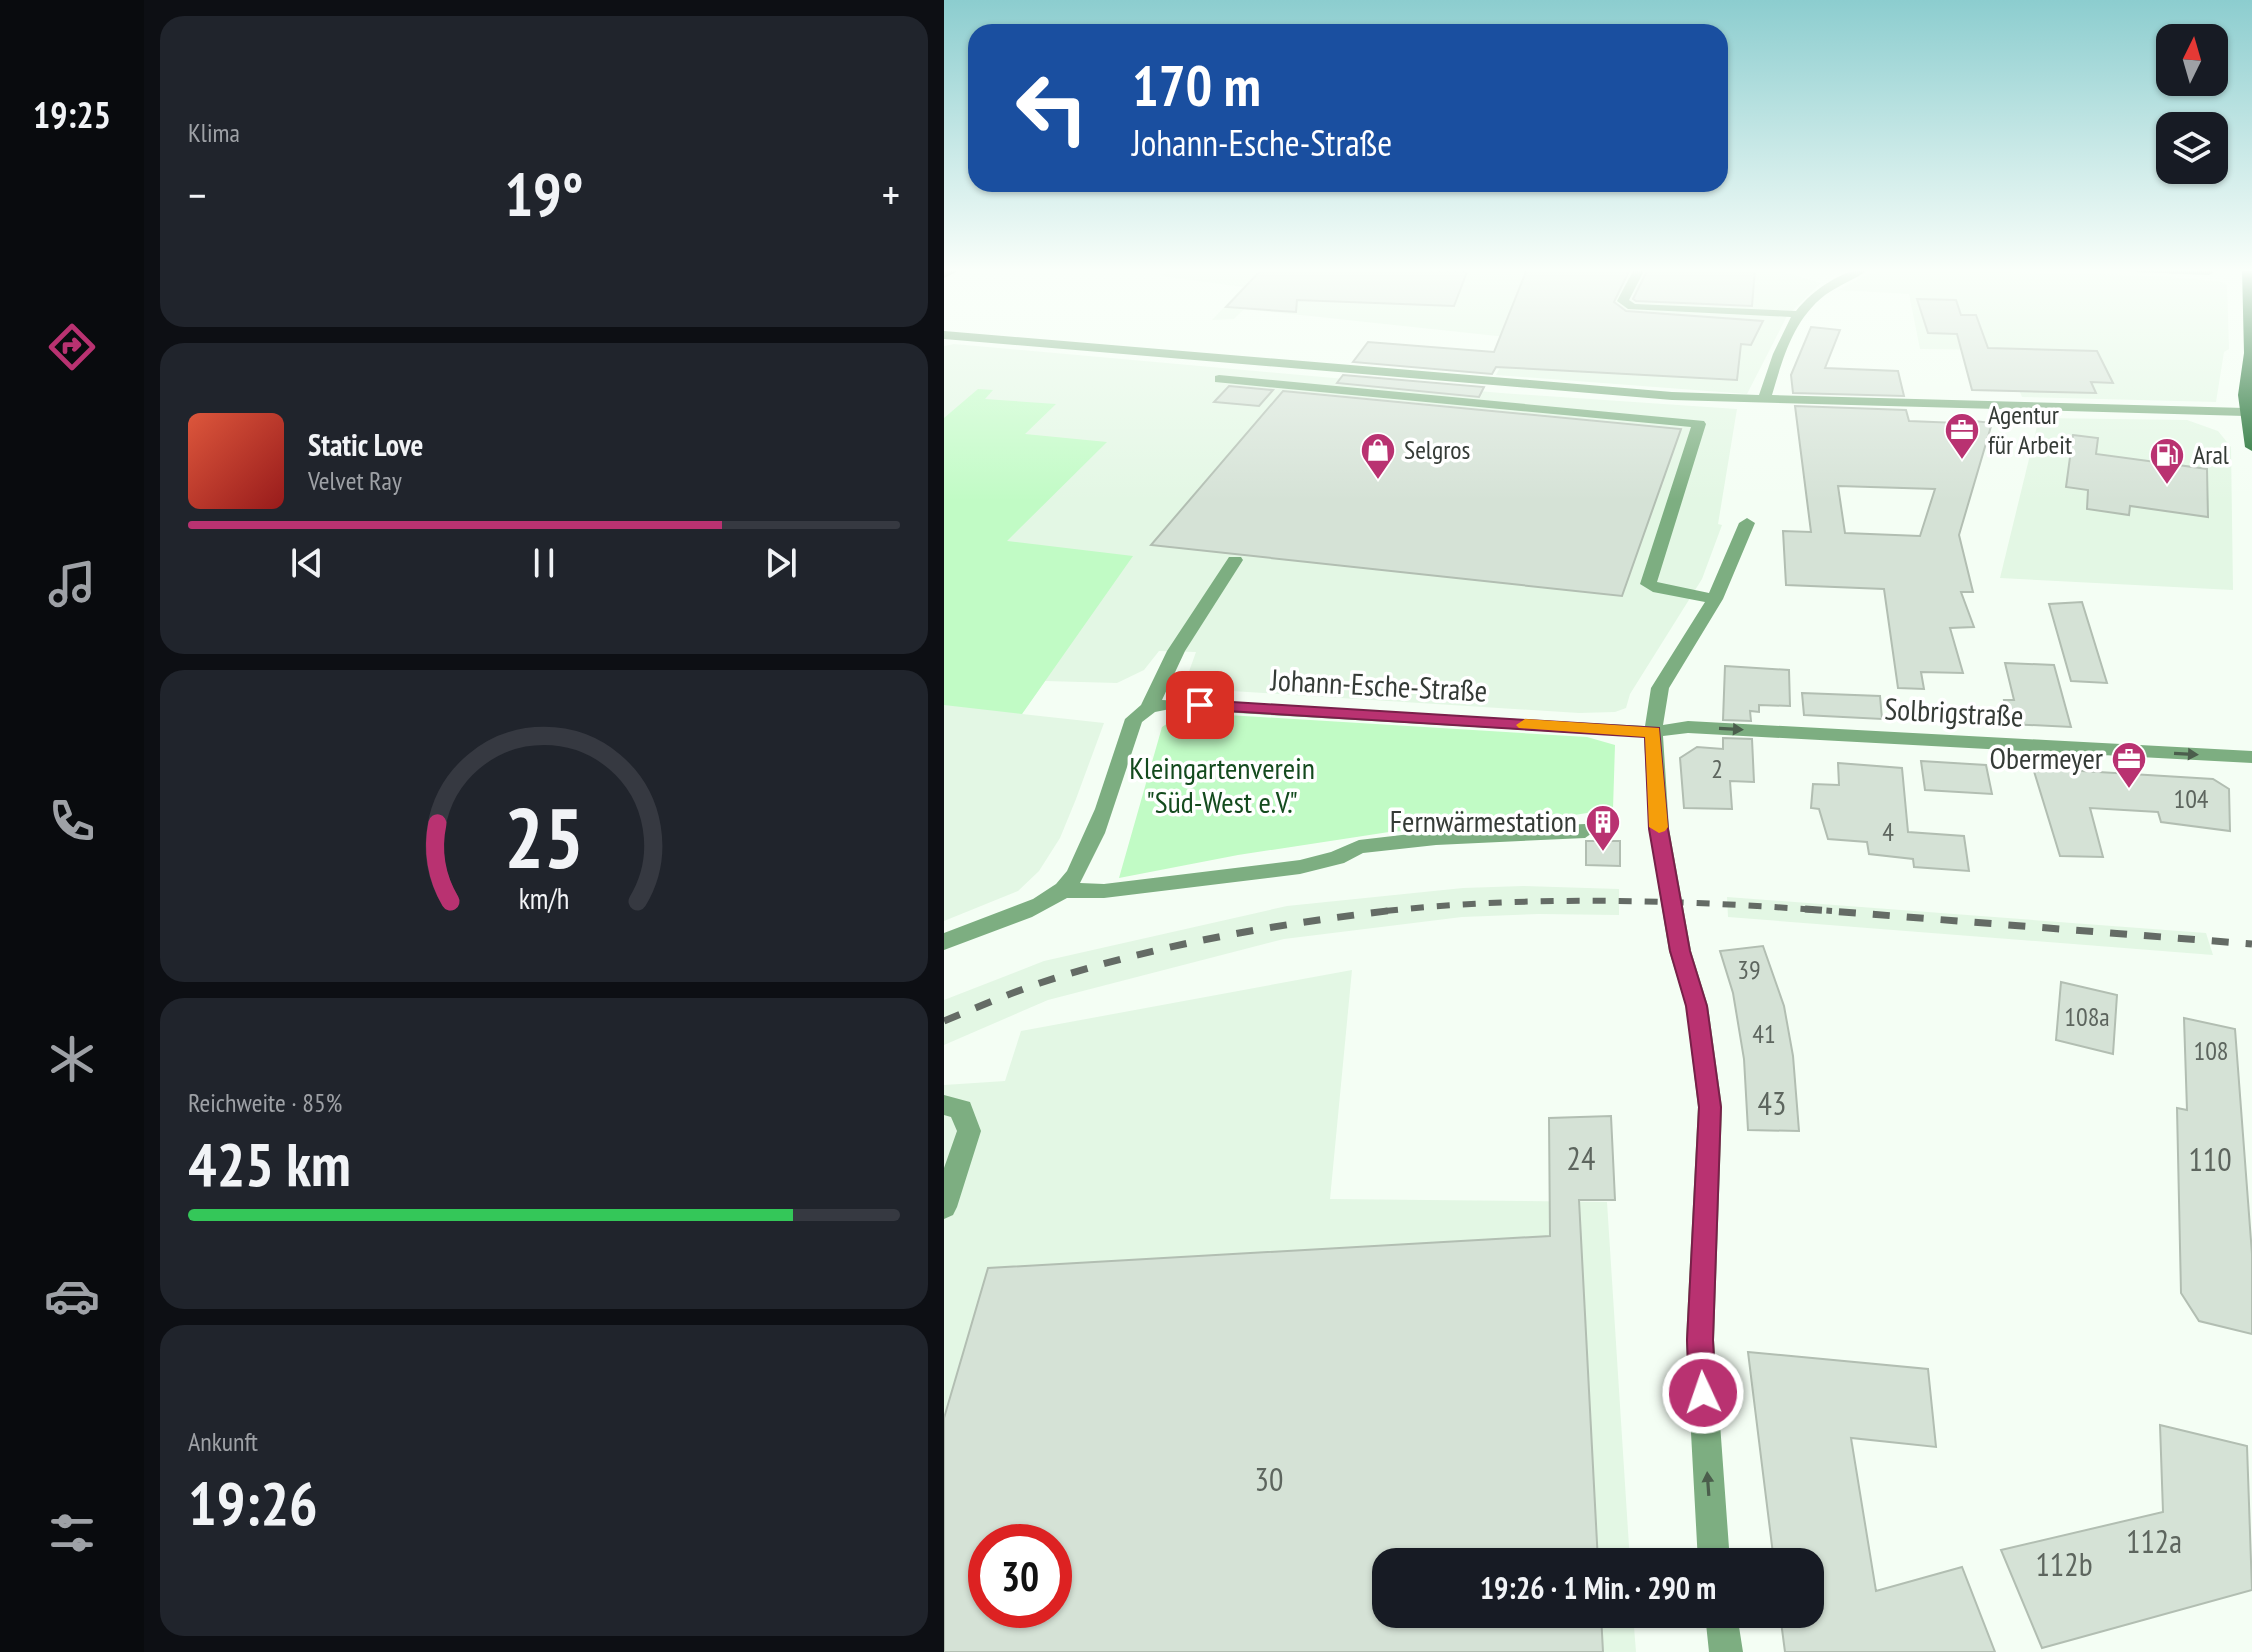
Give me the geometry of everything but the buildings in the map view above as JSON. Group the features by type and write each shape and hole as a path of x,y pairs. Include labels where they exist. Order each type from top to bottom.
{"main road":[{"path":"2250,346 2244,395 2252,447"}],"street":[{"path":"1059,346 1634,393 1764,400 2249,412"},
{"path":"1764,400 1781,346"},
{"path":"1219,379 1699,424 1648,584 1659,589 1715,599"},
{"path":"1625,416 1634,393"},
{"path":"1713,1548 1700,1340 1710,1107 1697,1006 1680,951 1659,829 1653,732 1660,688 1715,599 1747,523"},
{"path":"944,942 1040,903 1062,890 1086,854 1134,719 1149,708 1176,651 1235,560"},
{"name":"Johann-Esche-Straße","path":"1149,708 1170,704 1653,732"},
{"name":"Solbrigstraße","path":"1653,732 1688,727 2252,757"},
{"path":"1062,890 1104,891 1300,867 1337,858 1359,847 1375,845 1585,831"},
{"path":"944,1105 961,1109 969,1131 944,1207"},
{"path":"1723,1628 1726,1652"}],"shaded area":[{"path":"944,346 977,346 1501,393 1737,409 1718,524 1722,525 1702,579 1630,694 1626,708 1615,712 1579,713 1199,689 1189,685 1187,677 1196,652 1159,651 1144,670 1117,683 1045,681 1022,714 1104,723 1060,838 1039,871 1018,891 944,921"},
{"path":"1512,346 1772,346 1747,394 1496,375"},
{"path":"1919,346 2229,346 2229,349 2224,352 2216,402 2022,397 2003,350 1920,349"},
{"path":"2039,418 2187,420 2218,431 2231,447 2233,590 2000,578"},
{"path":"1463,888 1619,889 1619,915 1462,917 1284,939 1048,1000 944,1045 944,1000 1044,961 1287,906"},
{"path":"1727,897 2206,933 2213,955 1728,917"},
{"path":"1352,970 1330,1199 1607,1202 1629,1548 1372,1548 1372,1628 1634,1628 1636,1652 944,1652 944,1085 1005,1081 1021,1031"}],"green space":[{"path":"978,389 993,390 985,399 1056,404 1025,434 1107,442 1007,541 1133,556 1022,714 944,705 944,418"},
{"name":"Kleingartenverein \"Süd-West e.V.\"","path":"1196,713 1587,737 1615,745 1613,809 1522,823 1389,832 1238,855 1119,878 1162,727 1176,718"}],"railway":[{"path":"1397,910 1497,903 1608,901 1825,911"},
{"path":"1397,910 1404,909"},
{"path":"1805,909 1825,911"},
{"path":"944,1021 1040,983 1129,957 1266,928 1397,910"},
{"path":"1385,911 1397,910"},
{"path":"1825,911 1832,911"},
{"path":"1825,911 2252,944"}],"slow traffic":[{"path":"1525,725 1653,732 1659,827"}],"place":[{"name":"Agentur für Arbeit","path":"1962,461"},
{"name":"Selgros","path":"1378,481"},
{"name":"Aral","path":"2167,486"},
{"name":"Obermeyer","path":"2129,790"},
{"name":"Fernwärmestation","path":"1603,853"}],"route":[{"path":"1200,705 1653,732 1659,829 1680,951 1697,1006 1710,1107 1700,1340 1703,1393"}]}
